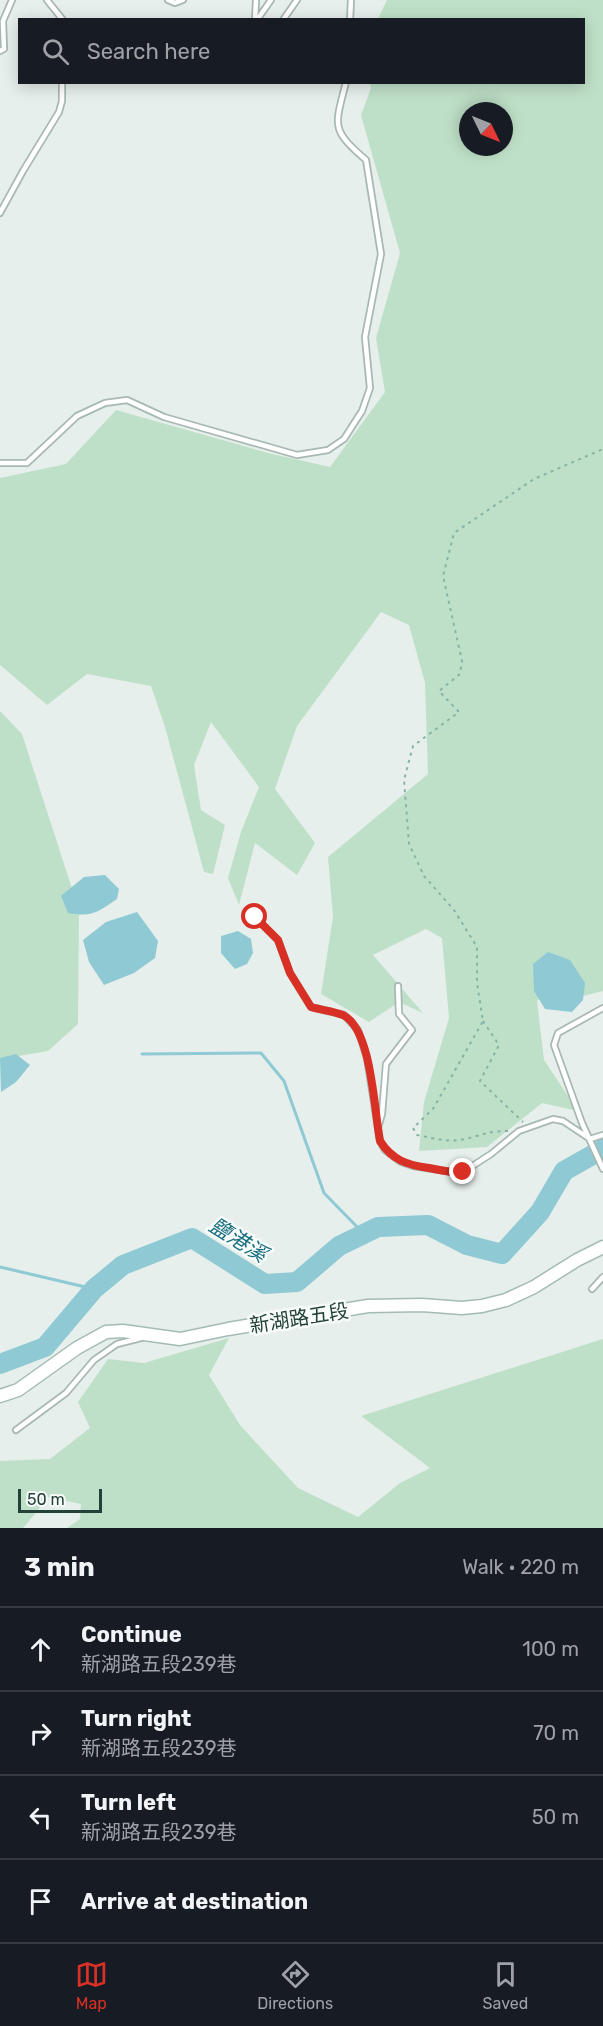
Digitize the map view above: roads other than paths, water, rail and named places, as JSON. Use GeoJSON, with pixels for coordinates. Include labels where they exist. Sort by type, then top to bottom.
{"type":"FeatureCollection","features":[{"type":"Feature","properties":{"kind":"street","name":"新湖路五段"},"geometry":{"type":"LineString","coordinates":[[0,1396],[18,1390],[77,1348],[106,1332],[123,1331],[180,1339],[368,1306],[422,1305],[462,1308],[482,1306],[506,1300],[534,1287],[603,1247]]}},
{"type":"Feature","properties":{"kind":"lane"},"geometry":{"type":"LineString","coordinates":[[0,51],[4,50],[3,21],[12,0]]}},
{"type":"Feature","properties":{"kind":"lane"},"geometry":{"type":"LineString","coordinates":[[47,0],[61,18]]}},
{"type":"Feature","properties":{"kind":"lane"},"geometry":{"type":"LineString","coordinates":[[168,0],[175,3],[183,0]]}},
{"type":"Feature","properties":{"kind":"lane"},"geometry":{"type":"LineString","coordinates":[[256,0],[256,18]]}},
{"type":"Feature","properties":{"kind":"lane"},"geometry":{"type":"LineString","coordinates":[[258,18],[272,0]]}},
{"type":"Feature","properties":{"kind":"lane"},"geometry":{"type":"LineString","coordinates":[[284,18],[297,0]]}},
{"type":"Feature","properties":{"kind":"lane"},"geometry":{"type":"LineString","coordinates":[[350,18],[351,0]]}},
{"type":"Feature","properties":{"kind":"lane"},"geometry":{"type":"LineString","coordinates":[[0,213],[59,112],[62,101],[62,84]]}},
{"type":"Feature","properties":{"kind":"lane"},"geometry":{"type":"LineString","coordinates":[[0,463],[27,463],[77,416],[105,403],[127,400],[164,417],[297,455],[328,450],[345,439],[362,411],[370,388],[365,337],[381,254],[366,160],[346,142],[338,130],[337,118],[346,84]]}},
{"type":"Feature","properties":{"kind":"lane"},"geometry":{"type":"LineString","coordinates":[[255,917],[278,940],[290,973],[311,1007],[344,1016],[358,1030],[367,1058],[380,1141],[385,1150],[401,1162],[452,1173],[463,1172],[491,1154],[519,1131],[553,1119],[563,1120],[590,1139]]}},
{"type":"Feature","properties":{"kind":"lane"},"geometry":{"type":"LineString","coordinates":[[377,1130],[382,1114],[386,1064],[412,1030],[399,1014],[398,986]]}},
{"type":"Feature","properties":{"kind":"lane"},"geometry":{"type":"LineString","coordinates":[[603,1008],[558,1033],[554,1045],[591,1146],[603,1169]]}},
{"type":"Feature","properties":{"kind":"lane"},"geometry":{"type":"LineString","coordinates":[[590,1139],[603,1135]]}},
{"type":"Feature","properties":{"kind":"lane"},"geometry":{"type":"LineString","coordinates":[[592,1289],[603,1277]]}},
{"type":"Feature","properties":{"kind":"lane"},"geometry":{"type":"LineString","coordinates":[[16,1430],[66,1393],[94,1360],[117,1344],[149,1336]]}},
{"type":"Feature","properties":{"kind":"water"},"geometry":{"type":"Polygon","coordinates":[[[105,875],[119,889],[117,899],[94,913],[68,913],[61,896],[84,877],[105,875]]]}},
{"type":"Feature","properties":{"kind":"water"},"geometry":{"type":"Polygon","coordinates":[[[137,912],[158,941],[155,958],[134,973],[104,985],[89,962],[83,940],[106,922],[137,912]]]}},
{"type":"Feature","properties":{"kind":"water"},"geometry":{"type":"Polygon","coordinates":[[[238,931],[251,939],[253,953],[247,964],[235,969],[221,953],[221,936],[238,931]]]}},
{"type":"Feature","properties":{"kind":"water"},"geometry":{"type":"Polygon","coordinates":[[[548,952],[570,960],[585,983],[583,1000],[572,1012],[545,1009],[534,991],[533,964],[548,952]]]}},
{"type":"Feature","properties":{"kind":"water"},"geometry":{"type":"Polygon","coordinates":[[[16,1054],[30,1065],[16,1082],[1,1092],[0,1058],[16,1054]]]}},
{"type":"Feature","properties":{"kind":"waterway"},"geometry":{"type":"LineString","coordinates":[[142,1054],[261,1053],[284,1081],[324,1193],[364,1234]]}},
{"type":"Feature","properties":{"kind":"waterway","name":"鹽港溪"},"geometry":{"type":"LineString","coordinates":[[0,1364],[45,1347],[94,1289],[123,1265],[192,1238],[265,1284],[297,1282],[339,1246],[378,1227],[428,1225],[467,1245],[502,1254],[540,1212],[564,1171],[603,1149]]}},
{"type":"Feature","properties":{"kind":"waterway"},"geometry":{"type":"LineString","coordinates":[[0,1267],[94,1289]]}}]}
